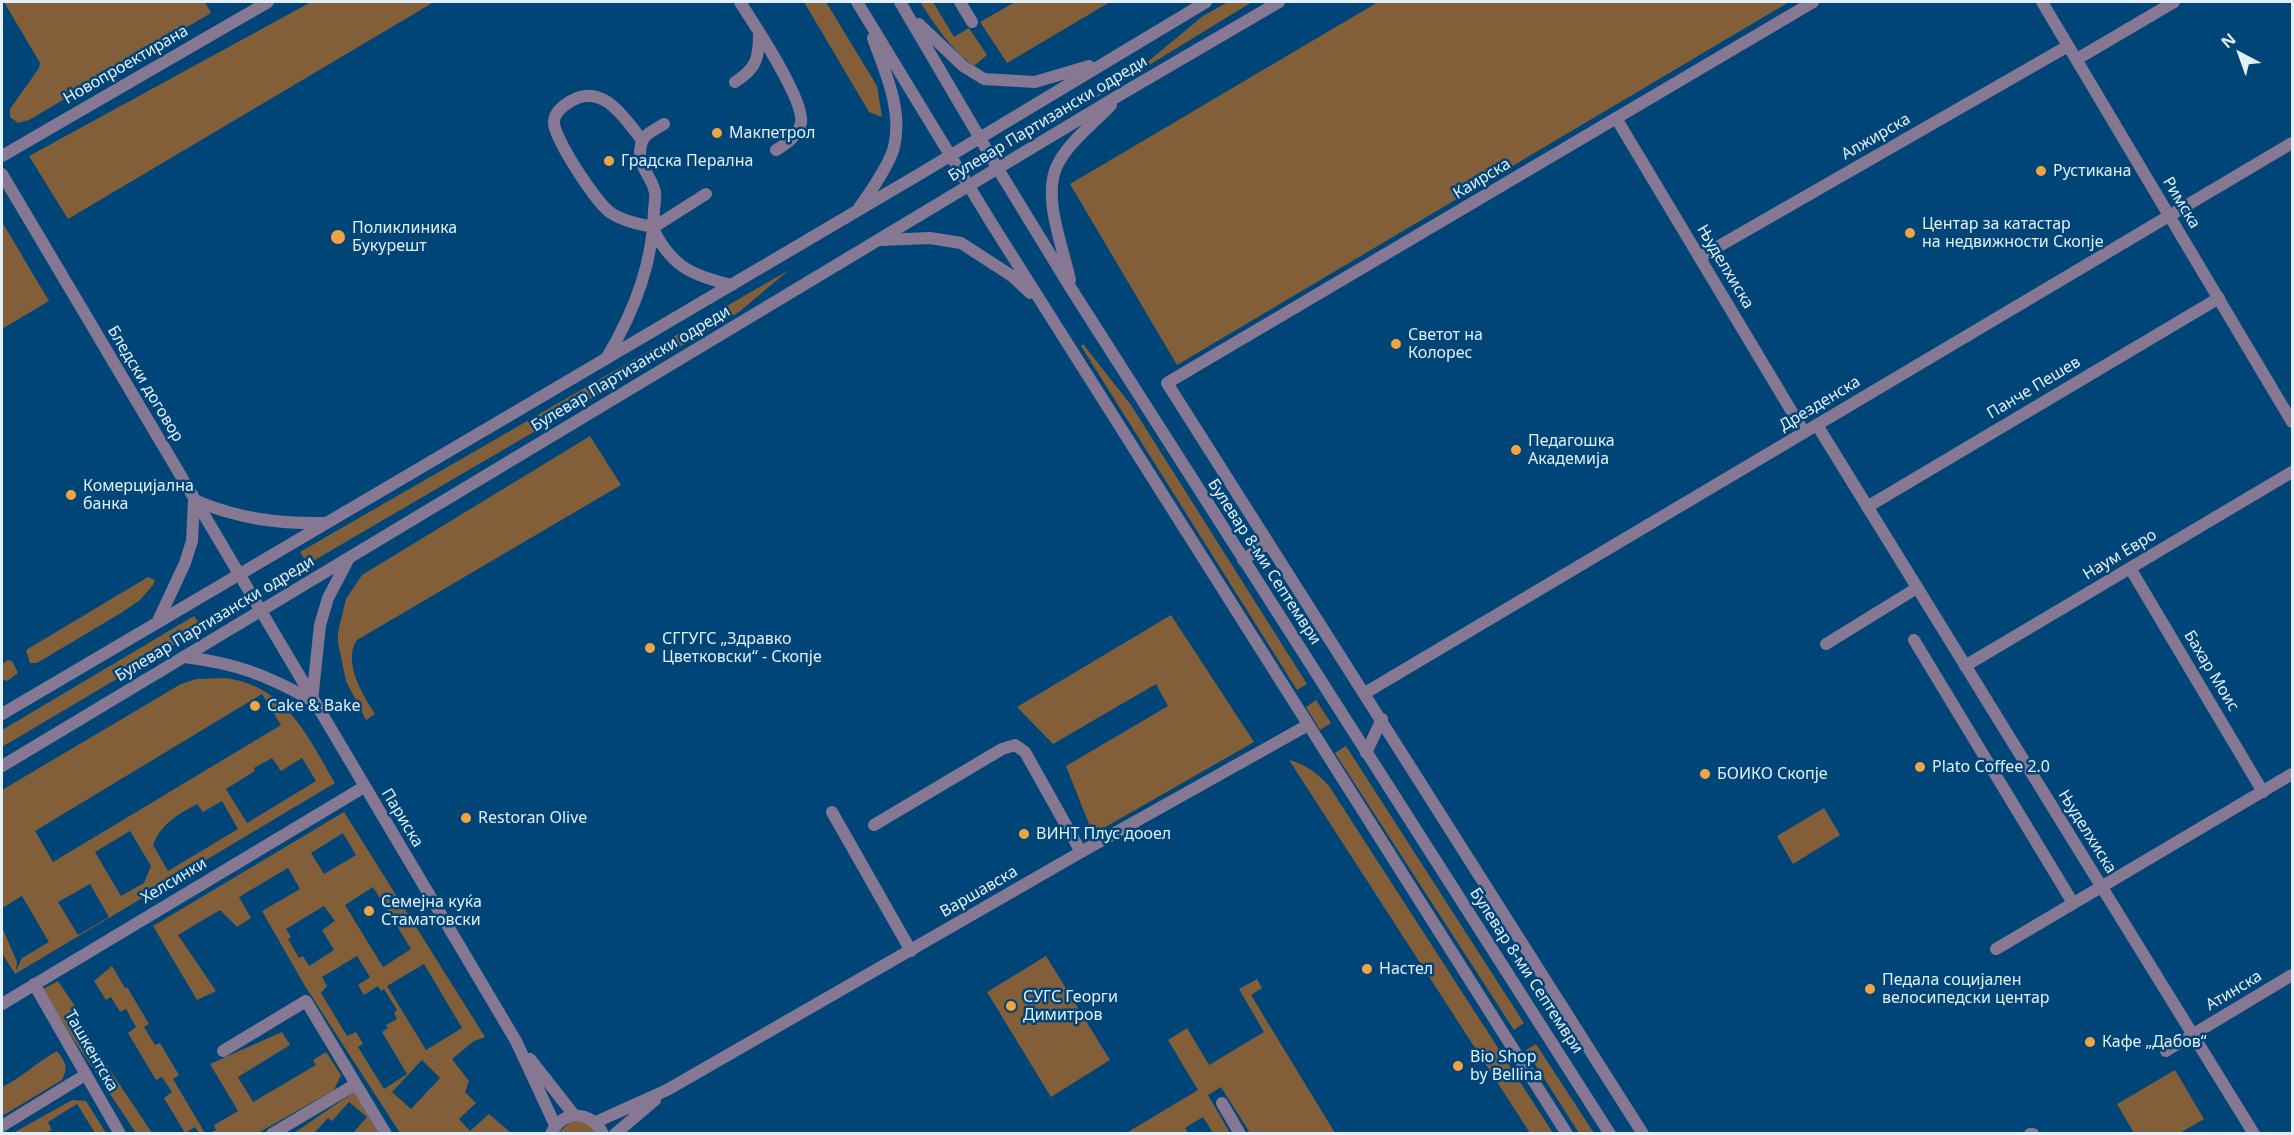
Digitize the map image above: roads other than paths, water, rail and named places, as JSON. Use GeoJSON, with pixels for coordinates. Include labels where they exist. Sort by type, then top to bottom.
{"type":"FeatureCollection","features":[{"type":"Feature","properties":{"kind":"street","name":"Новопроектирана"},"geometry":{"type":"LineString","coordinates":[[2,156],[268,2]]}},
{"type":"Feature","properties":{"kind":"street"},"geometry":{"type":"LineString","coordinates":[[740,2],[789,87],[801,114],[797,132],[776,150]]}},
{"type":"Feature","properties":{"kind":"street"},"geometry":{"type":"LineString","coordinates":[[857,2],[1043,305],[1566,1134]]}},
{"type":"Feature","properties":{"kind":"street","name":"Булевар 8-ми Септември"},"geometry":{"type":"LineString","coordinates":[[900,2],[1072,290],[1610,1134]]}},
{"type":"Feature","properties":{"kind":"street"},"geometry":{"type":"LineString","coordinates":[[960,2],[972,22]]}},
{"type":"Feature","properties":{"kind":"street","name":"Булевар Партизански одреди"},"geometry":{"type":"LineString","coordinates":[[2,714],[858,211],[1206,2]]}},
{"type":"Feature","properties":{"kind":"street","name":"Булевар Партизански одреди"},"geometry":{"type":"LineString","coordinates":[[2,766],[1123,93],[1279,2]]}},
{"type":"Feature","properties":{"kind":"street","name":"Каирска"},"geometry":{"type":"LineString","coordinates":[[1268,543],[1167,383],[1813,2]]}},
{"type":"Feature","properties":{"kind":"street","name":"Римска"},"geometry":{"type":"LineString","coordinates":[[2042,2],[2292,422]]}},
{"type":"Feature","properties":{"kind":"street"},"geometry":{"type":"LineString","coordinates":[[2077,59],[2174,2]]}},
{"type":"Feature","properties":{"kind":"street"},"geometry":{"type":"LineString","coordinates":[[858,211],[893,148],[896,124],[894,101],[864,14]]}},
{"type":"Feature","properties":{"kind":"street"},"geometry":{"type":"LineString","coordinates":[[908,14],[963,66],[984,79],[1035,82],[1104,62]]}},
{"type":"Feature","properties":{"kind":"street"},"geometry":{"type":"LineString","coordinates":[[735,82],[749,73],[755,64],[759,48],[759,32]]}},
{"type":"Feature","properties":{"kind":"street","name":"Алжирска"},"geometry":{"type":"LineString","coordinates":[[1700,257],[2068,46]]}},
{"type":"Feature","properties":{"kind":"street"},"geometry":{"type":"LineString","coordinates":[[1072,290],[1052,207],[1051,184],[1057,166],[1070,147],[1123,93]]}},
{"type":"Feature","properties":{"kind":"street"},"geometry":{"type":"LineString","coordinates":[[642,141],[606,99],[592,94],[577,98],[563,106],[556,113],[553,122],[556,134],[563,146],[603,206],[611,213],[654,229],[666,252],[685,269],[699,276],[732,285]]}},
{"type":"Feature","properties":{"kind":"street","name":"Њуделхиска"},"geometry":{"type":"LineString","coordinates":[[1616,118],[1804,432]]}},
{"type":"Feature","properties":{"kind":"street"},"geometry":{"type":"LineString","coordinates":[[606,359],[626,324],[639,292],[654,229],[655,191],[641,167],[642,141],[649,133],[664,124]]}},
{"type":"Feature","properties":{"kind":"street","name":"Дрезденска"},"geometry":{"type":"LineString","coordinates":[[1365,693],[2292,142]]}},
{"type":"Feature","properties":{"kind":"street","name":"Бледски договор"},"geometry":{"type":"LineString","coordinates":[[2,174],[260,612]]}},
{"type":"Feature","properties":{"kind":"street"},"geometry":{"type":"LineString","coordinates":[[654,229],[706,194]]}},
{"type":"Feature","properties":{"kind":"street"},"geometry":{"type":"LineString","coordinates":[[877,241],[930,238],[961,243],[1012,276],[1043,305]]}},
{"type":"Feature","properties":{"kind":"street","name":"Панче Пешев"},"geometry":{"type":"LineString","coordinates":[[1867,507],[2219,298]]}},
{"type":"Feature","properties":{"kind":"street","name":"Њуделхиска"},"geometry":{"type":"LineString","coordinates":[[1817,425],[2254,1134]]}},
{"type":"Feature","properties":{"kind":"street","name":"Наум Евро"},"geometry":{"type":"LineString","coordinates":[[1965,666],[2292,472]]}},
{"type":"Feature","properties":{"kind":"street"},"geometry":{"type":"LineString","coordinates":[[157,623],[192,541],[194,500],[223,512],[254,519],[299,524],[328,523]]}},
{"type":"Feature","properties":{"kind":"street"},"geometry":{"type":"LineString","coordinates":[[1243,560],[1268,543],[1382,719],[1642,1134]]}},
{"type":"Feature","properties":{"kind":"street"},"geometry":{"type":"LineString","coordinates":[[184,657],[219,661],[248,669],[312,700],[320,625],[328,598],[349,557]]}},
{"type":"Feature","properties":{"kind":"street","name":"Бахар Моис"},"geometry":{"type":"LineString","coordinates":[[2130,568],[2263,792]]}},
{"type":"Feature","properties":{"kind":"street"},"geometry":{"type":"LineString","coordinates":[[1826,645],[1917,588]]}},
{"type":"Feature","properties":{"kind":"street","name":"Париска"},"geometry":{"type":"LineString","coordinates":[[260,612],[516,1041],[574,1115]]}},
{"type":"Feature","properties":{"kind":"street"},"geometry":{"type":"LineString","coordinates":[[1914,640],[2073,903]]}},
{"type":"Feature","properties":{"kind":"street"},"geometry":{"type":"LineString","coordinates":[[1366,753],[1382,719]]}},
{"type":"Feature","properties":{"kind":"street","name":"Варшавска"},"geometry":{"type":"LineString","coordinates":[[596,1122],[667,1090],[1081,852],[1308,725]]}},
{"type":"Feature","properties":{"kind":"street"},"geometry":{"type":"LineString","coordinates":[[874,825],[1002,749],[1015,745],[1025,752],[1081,852]]}},
{"type":"Feature","properties":{"kind":"street"},"geometry":{"type":"LineString","coordinates":[[1996,949],[2292,774]]}},
{"type":"Feature","properties":{"kind":"street","name":"Хелсинки"},"geometry":{"type":"LineString","coordinates":[[2,1004],[364,787]]}},
{"type":"Feature","properties":{"kind":"street"},"geometry":{"type":"LineString","coordinates":[[832,812],[910,951]]}},
{"type":"Feature","properties":{"kind":"street","name":"Атинска"},"geometry":{"type":"LineString","coordinates":[[2166,1051],[2292,975]]}},
{"type":"Feature","properties":{"kind":"street","name":"Ташкентска"},"geometry":{"type":"LineString","coordinates":[[34,984],[120,1134]]}},
{"type":"Feature","properties":{"kind":"street"},"geometry":{"type":"LineString","coordinates":[[223,1051],[306,1001],[386,1134]]}},
{"type":"Feature","properties":{"kind":"street","name":"Париска"},"geometry":{"type":"LineString","coordinates":[[516,1041],[553,1129]]}},
{"type":"Feature","properties":{"kind":"street"},"geometry":{"type":"LineString","coordinates":[[2,1126],[85,1075]]}},
{"type":"Feature","properties":{"kind":"street"},"geometry":{"type":"LineString","coordinates":[[272,1134],[356,1084]]}},
{"type":"Feature","properties":{"kind":"street","name":"Варшавска"},"geometry":{"type":"LineString","coordinates":[[615,1134],[667,1090]]}},
{"type":"Feature","properties":{"kind":"street"},"geometry":{"type":"LineString","coordinates":[[1222,1103],[1240,1134]]}},
{"type":"Feature","properties":{"kind":"street"},"geometry":{"type":"LineString","coordinates":[[553,1129],[567,1117],[574,1115],[588,1117],[596,1122],[603,1134]]}},
{"type":"Feature","properties":{"kind":"place","name":"Макпетрол"},"geometry":{"type":"Point","coordinates":[717,133]}},
{"type":"Feature","properties":{"kind":"place","name":"Градска Перална"},"geometry":{"type":"Point","coordinates":[609,161]}},
{"type":"Feature","properties":{"kind":"place","name":"Рустикана"},"geometry":{"type":"Point","coordinates":[2041,171]}},
{"type":"Feature","properties":{"kind":"place","name":"Центар за катастар на недвижности Скопје"},"geometry":{"type":"Point","coordinates":[1910,233]}},
{"type":"Feature","properties":{"kind":"place","name":"Поликлиника Букурешт"},"geometry":{"type":"Point","coordinates":[338,237]}},
{"type":"Feature","properties":{"kind":"place","name":"Светот на Колорес"},"geometry":{"type":"Point","coordinates":[1396,344]}},
{"type":"Feature","properties":{"kind":"place","name":"Педагошка Академија"},"geometry":{"type":"Point","coordinates":[1516,450]}},
{"type":"Feature","properties":{"kind":"place","name":"Комерцијална банка"},"geometry":{"type":"Point","coordinates":[71,495]}},
{"type":"Feature","properties":{"kind":"place","name":"СГГУГС „Здравко Цветковски“ - Скопје"},"geometry":{"type":"Point","coordinates":[650,648]}},
{"type":"Feature","properties":{"kind":"place","name":"Cake & Bake"},"geometry":{"type":"Point","coordinates":[255,706]}},
{"type":"Feature","properties":{"kind":"place","name":"Plato Coffee 2.0"},"geometry":{"type":"Point","coordinates":[1920,767]}},
{"type":"Feature","properties":{"kind":"place","name":"БОИКО Скопје"},"geometry":{"type":"Point","coordinates":[1705,774]}},
{"type":"Feature","properties":{"kind":"place","name":"Restoran Olive"},"geometry":{"type":"Point","coordinates":[466,818]}},
{"type":"Feature","properties":{"kind":"place","name":"ВИНТ Плус дооел"},"geometry":{"type":"Point","coordinates":[1024,834]}},
{"type":"Feature","properties":{"kind":"place","name":"Семејна куќа Стаматовски"},"geometry":{"type":"Point","coordinates":[369,911]}},
{"type":"Feature","properties":{"kind":"place","name":"Настел"},"geometry":{"type":"Point","coordinates":[1367,969]}},
{"type":"Feature","properties":{"kind":"place","name":"Педала социјален велосипедски центар"},"geometry":{"type":"Point","coordinates":[1870,989]}},
{"type":"Feature","properties":{"kind":"place","name":"СУГС Георги Димитров"},"geometry":{"type":"Point","coordinates":[1011,1006]}},
{"type":"Feature","properties":{"kind":"place","name":"Кафе „Дабов“"},"geometry":{"type":"Point","coordinates":[2090,1042]}},
{"type":"Feature","properties":{"kind":"place","name":"Bio Shop by Bellina"},"geometry":{"type":"Point","coordinates":[1458,1066]}}]}
